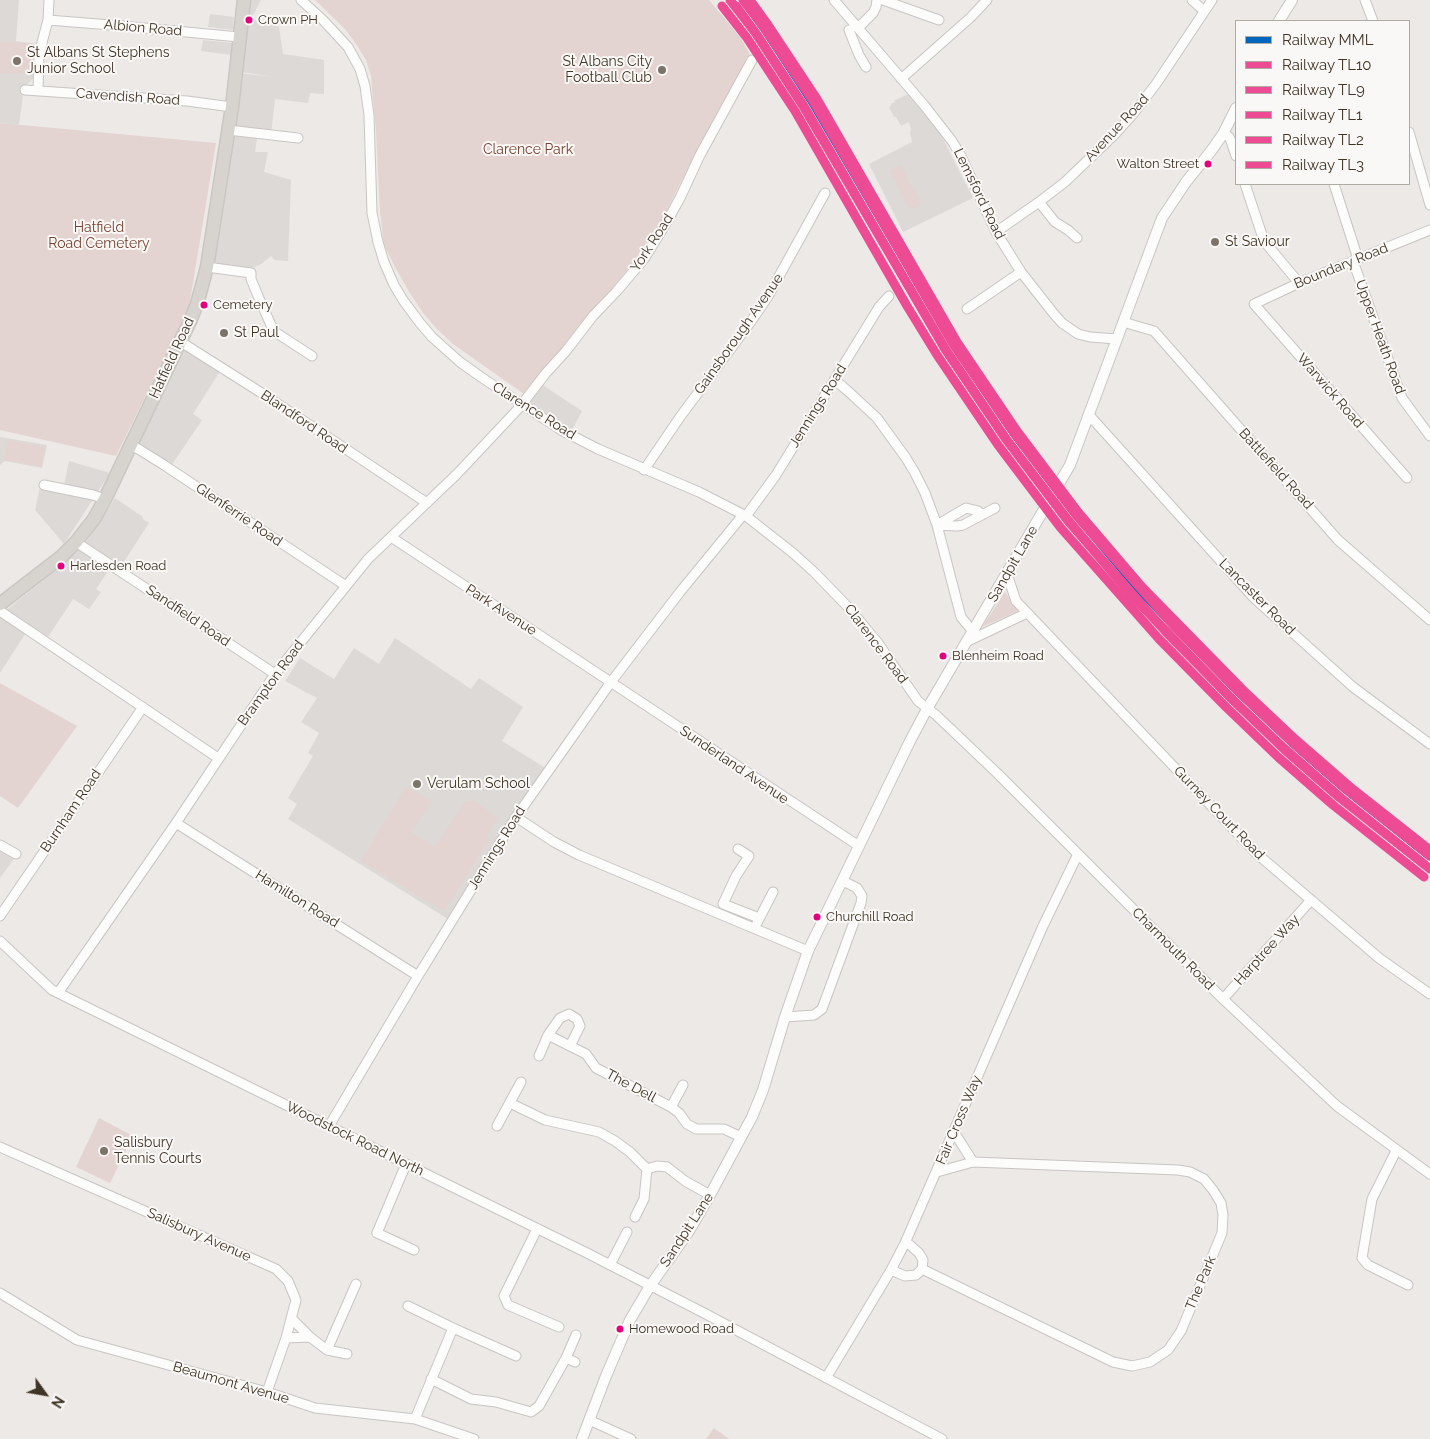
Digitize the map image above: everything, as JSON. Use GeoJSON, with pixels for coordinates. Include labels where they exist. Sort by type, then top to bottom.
{"type":"FeatureCollection","features":[{"type":"Feature","properties":{"kind":"main road","name":"Hatfield Road"},"geometry":{"type":"LineString","coordinates":[[0,604],[52,565],[76,542],[94,519],[181,342],[197,304],[207,267],[232,107],[244,0]]}},
{"type":"Feature","properties":{"kind":"street"},"geometry":{"type":"LineString","coordinates":[[38,90],[39,54],[48,20],[49,0]]}},
{"type":"Feature","properties":{"kind":"street","name":"Clarence Road"},"geometry":{"type":"LineString","coordinates":[[301,0],[348,47],[364,79],[369,115],[372,213],[384,262],[403,300],[432,337],[460,362],[521,404],[583,442],[644,470],[699,492],[744,515],[814,572],[848,607],[878,643],[918,701],[928,709]]}},
{"type":"Feature","properties":{"kind":"street","name":"Lemsford Road"},"geometry":{"type":"LineString","coordinates":[[834,0],[853,29],[872,45],[952,140],[962,156],[996,232],[1022,272],[1054,314],[1078,334],[1117,339]]}},
{"type":"Feature","properties":{"kind":"street"},"geometry":{"type":"LineString","coordinates":[[866,67],[859,55],[853,29],[873,13],[877,0]]}},
{"type":"Feature","properties":{"kind":"street"},"geometry":{"type":"LineString","coordinates":[[884,0],[939,20]]}},
{"type":"Feature","properties":{"kind":"street"},"geometry":{"type":"LineString","coordinates":[[901,79],[971,17],[987,0]]}},
{"type":"Feature","properties":{"kind":"street"},"geometry":{"type":"LineString","coordinates":[[1192,0],[1204,11]]}},
{"type":"Feature","properties":{"kind":"street","name":"Avenue Road"},"geometry":{"type":"LineString","coordinates":[[996,232],[1065,182],[1133,114],[1170,66],[1212,0]]}},
{"type":"Feature","properties":{"kind":"street"},"geometry":{"type":"LineString","coordinates":[[1280,20],[1292,0]]}},
{"type":"Feature","properties":{"kind":"street"},"geometry":{"type":"LineString","coordinates":[[1365,0],[1373,20]]}},
{"type":"Feature","properties":{"kind":"street","name":"Albion Road"},"geometry":{"type":"LineString","coordinates":[[48,20],[239,37]]}},
{"type":"Feature","properties":{"kind":"street"},"geometry":{"type":"LineString","coordinates":[[859,55],[872,45]]}},
{"type":"Feature","properties":{"kind":"street","name":"York Road"},"geometry":{"type":"LineString","coordinates":[[521,404],[593,316],[644,259],[680,198],[700,155],[752,60]]}},
{"type":"Feature","properties":{"kind":"street","name":"Cavendish Road"},"geometry":{"type":"LineString","coordinates":[[25,90],[187,101],[232,107]]}},
{"type":"Feature","properties":{"kind":"street","name":"Sandpit Lane"},"geometry":{"type":"LineString","coordinates":[[582,1439],[624,1334],[650,1286],[689,1230],[752,1117],[763,1090],[785,1017],[808,952],[859,846],[928,709],[1065,475],[1162,218],[1186,182],[1223,134],[1235,110]]}},
{"type":"Feature","properties":{"kind":"street"},"geometry":{"type":"LineString","coordinates":[[228,130],[298,138]]}},
{"type":"Feature","properties":{"kind":"street"},"geometry":{"type":"LineString","coordinates":[[1223,134],[1231,141],[1235,153]]}},
{"type":"Feature","properties":{"kind":"street"},"geometry":{"type":"LineString","coordinates":[[1410,136],[1430,206]]}},
{"type":"Feature","properties":{"kind":"street"},"geometry":{"type":"LineString","coordinates":[[1245,185],[1264,241],[1299,283]]}},
{"type":"Feature","properties":{"kind":"street","name":"Upper Heath Road"},"geometry":{"type":"LineString","coordinates":[[1334,185],[1355,260],[1402,398],[1430,436]]}},
{"type":"Feature","properties":{"kind":"street","name":"Gainsborough Avenue"},"geometry":{"type":"LineString","coordinates":[[644,470],[680,417],[767,298],[825,192]]}},
{"type":"Feature","properties":{"kind":"street"},"geometry":{"type":"LineString","coordinates":[[1039,202],[1055,222],[1077,238]]}},
{"type":"Feature","properties":{"kind":"street","name":"Boundary Road"},"geometry":{"type":"LineString","coordinates":[[1254,304],[1299,283],[1430,230]]}},
{"type":"Feature","properties":{"kind":"street"},"geometry":{"type":"LineString","coordinates":[[207,267],[251,273],[251,279],[270,325],[276,332],[312,356]]}},
{"type":"Feature","properties":{"kind":"street"},"geometry":{"type":"LineString","coordinates":[[968,309],[1022,272]]}},
{"type":"Feature","properties":{"kind":"street","name":"Jennings Road"},"geometry":{"type":"LineString","coordinates":[[330,1126],[418,976],[516,817],[610,682],[680,592],[776,475],[879,307],[889,296]]}},
{"type":"Feature","properties":{"kind":"street","name":"Warwick Road"},"geometry":{"type":"LineString","coordinates":[[1254,304],[1407,478]]}},
{"type":"Feature","properties":{"kind":"street","name":"Battlefield Road"},"geometry":{"type":"LineString","coordinates":[[1123,322],[1154,332],[1338,540],[1430,620]]}},
{"type":"Feature","properties":{"kind":"street","name":"Blandford Road"},"geometry":{"type":"LineString","coordinates":[[181,342],[427,503]]}},
{"type":"Feature","properties":{"kind":"street"},"geometry":{"type":"LineString","coordinates":[[834,380],[850,392],[877,418],[906,458],[925,493],[937,525],[961,617],[974,630]]}},
{"type":"Feature","properties":{"kind":"street","name":"Brampton Road"},"geometry":{"type":"LineString","coordinates":[[58,993],[176,823],[275,674],[368,559],[457,474],[521,404]]}},
{"type":"Feature","properties":{"kind":"street","name":"Lancaster Road"},"geometry":{"type":"LineString","coordinates":[[1089,415],[1254,598],[1353,687],[1430,744]]}},
{"type":"Feature","properties":{"kind":"street"},"geometry":{"type":"LineString","coordinates":[[1082,433],[1102,430]]}},
{"type":"Feature","properties":{"kind":"street","name":"Glenferrie Road"},"geometry":{"type":"LineString","coordinates":[[130,445],[156,460],[346,586]]}},
{"type":"Feature","properties":{"kind":"street"},"geometry":{"type":"LineString","coordinates":[[44,485],[105,499]]}},
{"type":"Feature","properties":{"kind":"street"},"geometry":{"type":"LineString","coordinates":[[937,525],[966,508],[978,511],[982,515]]}},
{"type":"Feature","properties":{"kind":"street"},"geometry":{"type":"LineString","coordinates":[[937,525],[963,525],[995,508]]}},
{"type":"Feature","properties":{"kind":"street","name":"Park Avenue"},"geometry":{"type":"LineString","coordinates":[[391,538],[610,682]]}},
{"type":"Feature","properties":{"kind":"street","name":"Sandfield Road"},"geometry":{"type":"LineString","coordinates":[[76,542],[275,674]]}},
{"type":"Feature","properties":{"kind":"street","name":"Gurney Court Road"},"geometry":{"type":"LineString","coordinates":[[1007,574],[1016,601],[1256,853],[1379,958],[1430,994]]}},
{"type":"Feature","properties":{"kind":"street"},"geometry":{"type":"LineString","coordinates":[[0,611],[218,758]]}},
{"type":"Feature","properties":{"kind":"street"},"geometry":{"type":"LineString","coordinates":[[968,641],[1027,613]]}},
{"type":"Feature","properties":{"kind":"street","name":"Sunderland Avenue"},"geometry":{"type":"LineString","coordinates":[[610,682],[748,775],[859,846]]}},
{"type":"Feature","properties":{"kind":"street","name":"Burnham Road"},"geometry":{"type":"LineString","coordinates":[[0,916],[143,707]]}},
{"type":"Feature","properties":{"kind":"street","name":"Charmouth Road"},"geometry":{"type":"LineString","coordinates":[[928,709],[998,774],[1224,999],[1337,1106],[1430,1174]]}},
{"type":"Feature","properties":{"kind":"street"},"geometry":{"type":"LineString","coordinates":[[516,817],[554,842],[579,855],[808,952]]}},
{"type":"Feature","properties":{"kind":"street","name":"Hamilton Road"},"geometry":{"type":"LineString","coordinates":[[176,823],[418,976]]}},
{"type":"Feature","properties":{"kind":"street"},"geometry":{"type":"LineString","coordinates":[[0,845],[16,854]]}},
{"type":"Feature","properties":{"kind":"street"},"geometry":{"type":"LineString","coordinates":[[719,913],[736,876],[749,856],[738,849]]}},
{"type":"Feature","properties":{"kind":"street","name":"Fair Cross Way"},"geometry":{"type":"LineString","coordinates":[[826,1378],[906,1243],[1043,926],[1078,854]]}},
{"type":"Feature","properties":{"kind":"street"},"geometry":{"type":"LineString","coordinates":[[785,1017],[814,1016],[822,1009],[861,903],[862,896],[857,888],[843,881]]}},
{"type":"Feature","properties":{"kind":"street"},"geometry":{"type":"LineString","coordinates":[[754,929],[773,892]]}},
{"type":"Feature","properties":{"kind":"street","name":"Harptree Way"},"geometry":{"type":"LineString","coordinates":[[1224,999],[1311,900]]}},
{"type":"Feature","properties":{"kind":"street"},"geometry":{"type":"LineString","coordinates":[[723,904],[759,918]]}},
{"type":"Feature","properties":{"kind":"street","name":"Woodstock Road North"},"geometry":{"type":"LineString","coordinates":[[0,941],[52,990],[650,1286]]}},
{"type":"Feature","properties":{"kind":"street"},"geometry":{"type":"LineString","coordinates":[[539,1056],[548,1035],[560,1018],[569,1014],[578,1019],[580,1026],[570,1046]]}},
{"type":"Feature","properties":{"kind":"street","name":"The Dell"},"geometry":{"type":"LineString","coordinates":[[548,1035],[586,1054],[596,1068],[670,1107],[679,1113],[687,1124],[696,1129],[724,1129],[741,1137]]}},
{"type":"Feature","properties":{"kind":"street"},"geometry":{"type":"LineString","coordinates":[[497,1126],[521,1082]]}},
{"type":"Feature","properties":{"kind":"street","name":"The Dell"},"geometry":{"type":"LineString","coordinates":[[670,1107],[683,1085]]}},
{"type":"Feature","properties":{"kind":"street"},"geometry":{"type":"LineString","coordinates":[[510,1103],[545,1120],[599,1132],[630,1152],[647,1170],[644,1199],[635,1217]]}},
{"type":"Feature","properties":{"kind":"street"},"geometry":{"type":"LineString","coordinates":[[954,1132],[973,1162]]}},
{"type":"Feature","properties":{"kind":"street","name":"Salisbury Avenue"},"geometry":{"type":"LineString","coordinates":[[0,1147],[276,1269],[288,1281],[296,1300],[292,1319],[268,1392]]}},
{"type":"Feature","properties":{"kind":"street"},"geometry":{"type":"LineString","coordinates":[[1396,1150],[1372,1199],[1362,1258],[1368,1266],[1408,1285]]}},
{"type":"Feature","properties":{"kind":"street","name":"The Park"},"geometry":{"type":"LineString","coordinates":[[922,1269],[1113,1362],[1132,1366],[1150,1362],[1168,1350],[1182,1331],[1222,1234],[1224,1214],[1221,1203],[1214,1190],[1204,1179],[1190,1172],[973,1162],[937,1172]]}},
{"type":"Feature","properties":{"kind":"street"},"geometry":{"type":"LineString","coordinates":[[406,1164],[373,1232],[414,1250]]}},
{"type":"Feature","properties":{"kind":"street"},"geometry":{"type":"LineString","coordinates":[[647,1170],[657,1166],[667,1168],[692,1185],[710,1194]]}},
{"type":"Feature","properties":{"kind":"street"},"geometry":{"type":"LineString","coordinates":[[537,1229],[504,1296],[508,1305],[559,1327]]}},
{"type":"Feature","properties":{"kind":"street"},"geometry":{"type":"LineString","coordinates":[[610,1265],[627,1232]]}},
{"type":"Feature","properties":{"kind":"street"},"geometry":{"type":"LineString","coordinates":[[891,1270],[905,1276],[916,1275],[922,1269],[923,1260],[919,1252],[906,1243]]}},
{"type":"Feature","properties":{"kind":"street"},"geometry":{"type":"LineString","coordinates":[[327,1350],[356,1284]]}},
{"type":"Feature","properties":{"kind":"street"},"geometry":{"type":"LineString","coordinates":[[650,1286],[942,1439]]}},
{"type":"Feature","properties":{"kind":"street","name":"Beaumont Avenue"},"geometry":{"type":"LineString","coordinates":[[0,1293],[78,1340],[268,1392],[315,1408],[415,1420],[474,1439]]}},
{"type":"Feature","properties":{"kind":"street"},"geometry":{"type":"LineString","coordinates":[[408,1306],[516,1356]]}},
{"type":"Feature","properties":{"kind":"street"},"geometry":{"type":"LineString","coordinates":[[292,1319],[310,1338],[327,1350],[347,1354]]}},
{"type":"Feature","properties":{"kind":"street"},"geometry":{"type":"LineString","coordinates":[[415,1420],[453,1328]]}},
{"type":"Feature","properties":{"kind":"street"},"geometry":{"type":"LineString","coordinates":[[431,1379],[471,1398],[496,1402],[531,1412],[539,1406],[566,1358],[576,1334]]}},
{"type":"Feature","properties":{"kind":"street"},"geometry":{"type":"LineString","coordinates":[[286,1338],[310,1338]]}},
{"type":"Feature","properties":{"kind":"street"},"geometry":{"type":"LineString","coordinates":[[566,1358],[575,1362]]}},
{"type":"Feature","properties":{"kind":"street"},"geometry":{"type":"LineString","coordinates":[[589,1420],[631,1439]]}},
{"type":"Feature","properties":{"kind":"shaded area","name":"St Albans St Stephens Junior School"},"geometry":{"type":"Polygon","coordinates":[[[0,0],[19,0],[16,41],[35,44],[34,78],[24,87],[19,125],[0,123],[0,0]]]}},
{"type":"Feature","properties":{"kind":"shaded area"},"geometry":{"type":"Polygon","coordinates":[[[251,0],[261,0],[251,19],[279,27],[283,54],[324,60],[324,94],[310,93],[308,103],[275,99],[271,134],[258,132],[255,152],[268,152],[264,172],[291,180],[288,261],[275,260],[271,256],[261,264],[250,269],[230,268],[215,262],[216,229],[238,73],[274,77],[242,72],[251,0]]]}},
{"type":"Feature","properties":{"kind":"shaded area"},"geometry":{"type":"Polygon","coordinates":[[[210,14],[234,17],[233,30],[208,27],[210,14]]]}},
{"type":"Feature","properties":{"kind":"shaded area"},"geometry":{"type":"Polygon","coordinates":[[[203,40],[233,43],[232,55],[201,51],[203,40]]]}},
{"type":"Feature","properties":{"kind":"shaded area"},"geometry":{"type":"Polygon","coordinates":[[[908,94],[941,135],[973,198],[903,232],[869,164],[912,142],[909,122],[901,126],[889,107],[894,101],[908,94]]]}},
{"type":"Feature","properties":{"kind":"shaded area"},"geometry":{"type":"Polygon","coordinates":[[[183,343],[222,368],[193,414],[202,420],[171,466],[134,443],[183,343]]]}},
{"type":"Feature","properties":{"kind":"shaded area"},"geometry":{"type":"Polygon","coordinates":[[[541,384],[582,411],[571,432],[524,403],[541,384]]]}},
{"type":"Feature","properties":{"kind":"shaded area"},"geometry":{"type":"Polygon","coordinates":[[[0,437],[47,445],[42,468],[5,461],[0,465],[0,437]]]}},
{"type":"Feature","properties":{"kind":"shaded area"},"geometry":{"type":"Polygon","coordinates":[[[69,461],[110,473],[64,544],[35,510],[40,487],[63,490],[69,461]]]}},
{"type":"Feature","properties":{"kind":"shaded area"},"geometry":{"type":"Polygon","coordinates":[[[115,498],[149,523],[120,568],[113,564],[96,589],[101,592],[89,609],[73,599],[46,640],[29,628],[0,673],[0,615],[40,583],[87,541],[115,498]]]}},
{"type":"Feature","properties":{"kind":"shaded area","name":"Verulam School"},"geometry":{"type":"Polygon","coordinates":[[[395,638],[471,689],[479,678],[523,707],[502,741],[547,769],[451,921],[288,819],[297,804],[288,798],[313,756],[308,753],[319,733],[301,722],[317,698],[285,681],[300,658],[334,679],[354,648],[379,664],[395,638]]]}},
{"type":"Feature","properties":{"kind":"shaded area"},"geometry":{"type":"Polygon","coordinates":[[[0,850],[14,859],[0,878],[0,850]]]}},
{"type":"Feature","properties":{"kind":"green space","name":"Clarence Park"},"geometry":{"type":"Polygon","coordinates":[[[315,0],[709,0],[740,37],[749,53],[750,56],[698,148],[660,224],[639,255],[612,289],[579,325],[524,394],[453,344],[437,329],[423,313],[394,265],[384,245],[371,76],[366,60],[345,29],[315,0]]]}},
{"type":"Feature","properties":{"kind":"green space"},"geometry":{"type":"Polygon","coordinates":[[[0,42],[34,43],[33,74],[0,73],[0,42]]]}},
{"type":"Feature","properties":{"kind":"green space","name":"Hatfield Road Cemetery"},"geometry":{"type":"Polygon","coordinates":[[[0,123],[216,143],[189,307],[116,456],[0,430],[0,123]]]}},
{"type":"Feature","properties":{"kind":"green space"},"geometry":{"type":"Polygon","coordinates":[[[902,164],[921,204],[916,208],[908,207],[890,170],[902,164]]]}},
{"type":"Feature","properties":{"kind":"green space"},"geometry":{"type":"Polygon","coordinates":[[[8,440],[45,447],[41,467],[3,460],[8,440]]]}},
{"type":"Feature","properties":{"kind":"green space"},"geometry":{"type":"Polygon","coordinates":[[[1005,592],[1018,611],[982,627],[1005,592]]]}},
{"type":"Feature","properties":{"kind":"green space"},"geometry":{"type":"Polygon","coordinates":[[[0,683],[77,726],[18,808],[0,796],[0,683]]]}},
{"type":"Feature","properties":{"kind":"green space"},"geometry":{"type":"Polygon","coordinates":[[[406,786],[432,802],[411,832],[435,847],[465,802],[474,801],[498,818],[486,837],[490,839],[444,911],[361,861],[406,786]]]}},
{"type":"Feature","properties":{"kind":"green space","name":"Salisbury Tennis Courts"},"geometry":{"type":"Polygon","coordinates":[[[99,1118],[133,1136],[110,1183],[76,1167],[99,1118]]]}},
{"type":"Feature","properties":{"kind":"green space"},"geometry":{"type":"Polygon","coordinates":[[[714,1428],[729,1439],[706,1439],[714,1428]]]}},
{"type":"Feature","properties":{"kind":"rail line","name":"TL10"},"geometry":{"type":"LineString","coordinates":[[730,0],[755,32],[804,106],[945,349],[1006,439],[1068,521],[1166,632],[1233,700],[1340,797],[1430,869]]}},
{"type":"Feature","properties":{"kind":"rail line","name":"TL1"},"geometry":{"type":"LineString","coordinates":[[743,0],[763,26],[813,101],[953,344],[1014,433],[1076,515],[1173,625],[1240,693],[1346,789],[1430,856]]}},
{"type":"Feature","properties":{"kind":"rail line","name":"MML"},"geometry":{"type":"LineString","coordinates":[[744,0],[812,101],[954,344],[1014,433],[1076,514],[1140,590],[1240,693],[1347,790],[1430,856]]}},
{"type":"Feature","properties":{"kind":"rail line","name":"TL2"},"geometry":{"type":"LineString","coordinates":[[750,0],[817,99],[957,342],[1017,431],[1078,512],[1142,587],[1243,690],[1349,786],[1430,850]]}},
{"type":"Feature","properties":{"kind":"rail line","name":"TL9"},"geometry":{"type":"LineString","coordinates":[[722,6],[747,38],[795,111],[937,355],[998,445],[1060,527],[1159,639],[1226,707],[1278,757],[1333,805],[1424,877]]}},
{"type":"Feature","properties":{"kind":"rail line","name":"TL3"},"geometry":{"type":"LineString","coordinates":[[736,6],[803,106],[946,350],[1006,439],[1068,520],[1133,597],[1233,700],[1285,750],[1340,798],[1424,864]]}},
{"type":"Feature","properties":{"kind":"place","name":"Crown PH"},"geometry":{"type":"Point","coordinates":[249,20]}},
{"type":"Feature","properties":{"kind":"place","name":"St Albans St Stephens Junior School"},"geometry":{"type":"Point","coordinates":[17,61]}},
{"type":"Feature","properties":{"kind":"place","name":"St Albans City Football Club"},"geometry":{"type":"Point","coordinates":[662,70]}},
{"type":"Feature","properties":{"kind":"place","name":"Walton Street"},"geometry":{"type":"Point","coordinates":[1208,164]}},
{"type":"Feature","properties":{"kind":"place","name":"St Saviour"},"geometry":{"type":"Point","coordinates":[1215,242]}},
{"type":"Feature","properties":{"kind":"place","name":"Cemetery"},"geometry":{"type":"Point","coordinates":[204,305]}},
{"type":"Feature","properties":{"kind":"place","name":"St Paul"},"geometry":{"type":"Point","coordinates":[224,333]}},
{"type":"Feature","properties":{"kind":"place","name":"Harlesden Road"},"geometry":{"type":"Point","coordinates":[61,566]}},
{"type":"Feature","properties":{"kind":"place","name":"Blenheim Road"},"geometry":{"type":"Point","coordinates":[943,656]}},
{"type":"Feature","properties":{"kind":"place","name":"Verulam School"},"geometry":{"type":"Point","coordinates":[417,784]}},
{"type":"Feature","properties":{"kind":"place","name":"Churchill Road"},"geometry":{"type":"Point","coordinates":[817,917]}},
{"type":"Feature","properties":{"kind":"place","name":"Salisbury Tennis Courts"},"geometry":{"type":"Point","coordinates":[104,1151]}},
{"type":"Feature","properties":{"kind":"place","name":"Homewood Road"},"geometry":{"type":"Point","coordinates":[620,1329]}}]}
